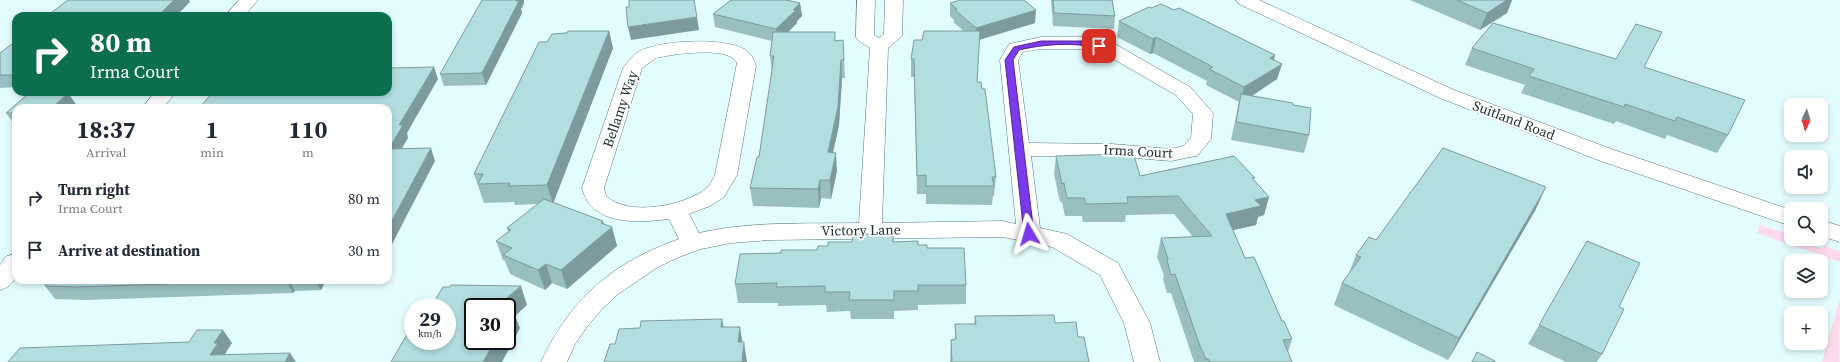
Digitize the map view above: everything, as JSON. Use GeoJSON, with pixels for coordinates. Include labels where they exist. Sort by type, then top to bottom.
{"type":"FeatureCollection","features":[{"type":"Feature","properties":{"kind":"street"},"geometry":{"type":"LineString","coordinates":[[238,12],[249,0]]}},
{"type":"Feature","properties":{"kind":"street"},"geometry":{"type":"LineString","coordinates":[[866,0],[865,37],[879,46]]}},
{"type":"Feature","properties":{"kind":"street"},"geometry":{"type":"LineString","coordinates":[[879,46],[893,36],[894,0]]}},
{"type":"Feature","properties":{"kind":"street","name":"Suitland Road"},"geometry":{"type":"LineString","coordinates":[[1246,0],[1447,94],[1606,155],[1784,216]]}},
{"type":"Feature","properties":{"kind":"street","name":"Irma Court"},"geometry":{"type":"LineString","coordinates":[[1019,149],[1112,150],[1171,156],[1190,151],[1201,139],[1203,113],[1183,91],[1108,48],[1090,44],[1041,43],[1016,48],[1009,60],[1019,149],[1029,234]]}},
{"type":"Feature","properties":{"kind":"street"},"geometry":{"type":"LineString","coordinates":[[870,230],[879,46]]}},
{"type":"Feature","properties":{"kind":"street","name":"Bellamy Way"},"geometry":{"type":"LineString","coordinates":[[694,48],[733,50],[744,57],[747,66],[726,175],[716,192],[702,201],[676,211],[648,215],[630,214],[607,209],[596,200],[593,188],[633,68],[638,60],[649,54],[662,50],[694,48]]}},
{"type":"Feature","properties":{"kind":"street"},"geometry":{"type":"LineString","coordinates":[[156,104],[162,96]]}},
{"type":"Feature","properties":{"kind":"street"},"geometry":{"type":"LineString","coordinates":[[676,211],[693,243]]}},
{"type":"Feature","properties":{"kind":"street","name":"Victory Lane"},"geometry":{"type":"LineString","coordinates":[[554,362],[559,350],[581,316],[603,293],[637,268],[665,254],[693,243],[733,235],[770,232],[1003,229],[1059,240],[1109,269],[1136,323],[1147,362]]}},
{"type":"Feature","properties":{"kind":"street"},"geometry":{"type":"LineString","coordinates":[[1828,230],[1840,234]]}},
{"type":"Feature","properties":{"kind":"street"},"geometry":{"type":"LineString","coordinates":[[0,280],[12,266]]}},
{"type":"Feature","properties":{"kind":"shaded area"},"geometry":{"type":"Polygon","coordinates":[[[1760,225],[1784,233],[1784,242],[1757,233],[1760,225]]]}},
{"type":"Feature","properties":{"kind":"shaded area"},"geometry":{"type":"Polygon","coordinates":[[[1794,246],[1814,246],[1824,249],[1824,246],[1840,251],[1840,262],[1828,258],[1828,254],[1817,254],[1794,246]]]}},
{"type":"Feature","properties":{"kind":"shaded area"},"geometry":{"type":"Polygon","coordinates":[[[1840,298],[1839,362],[1822,362],[1825,350],[1828,350],[1828,341],[1840,298]]]}},
{"type":"Feature","properties":{"kind":"building"},"geometry":{"type":"Polygon","coordinates":[[[68,0],[174,0],[162,12],[52,12],[68,0]]]}},
{"type":"Feature","properties":{"kind":"building"},"geometry":{"type":"Polygon","coordinates":[[[482,0],[519,1],[482,73],[440,74],[482,0]]]}},
{"type":"Feature","properties":{"kind":"building"},"geometry":{"type":"Polygon","coordinates":[[[629,0],[694,0],[697,17],[628,27],[626,7],[629,7],[629,0]]]}},
{"type":"Feature","properties":{"kind":"building"},"geometry":{"type":"Polygon","coordinates":[[[731,0],[786,0],[800,3],[793,10],[796,10],[776,29],[713,14],[731,0]]]}},
{"type":"Feature","properties":{"kind":"building"},"geometry":{"type":"Polygon","coordinates":[[[961,0],[1024,0],[1036,10],[976,28],[955,10],[957,9],[950,3],[961,0]]]}},
{"type":"Feature","properties":{"kind":"building"},"geometry":{"type":"Polygon","coordinates":[[[1053,0],[1112,0],[1115,16],[1054,13],[1053,0]]]}},
{"type":"Feature","properties":{"kind":"building"},"geometry":{"type":"Polygon","coordinates":[[[1457,0],[1507,0],[1487,13],[1457,0]]]}},
{"type":"Feature","properties":{"kind":"building"},"geometry":{"type":"Polygon","coordinates":[[[1161,4],[1174,10],[1179,8],[1275,55],[1270,58],[1282,64],[1244,87],[1209,69],[1213,67],[1156,37],[1153,39],[1119,21],[1149,7],[1151,8],[1161,4]]]}},
{"type":"Feature","properties":{"kind":"building"},"geometry":{"type":"Polygon","coordinates":[[[1493,23],[1616,59],[1636,24],[1662,32],[1644,67],[1745,100],[1728,135],[1677,117],[1675,121],[1625,104],[1624,107],[1529,76],[1534,69],[1472,48],[1493,23]]]}},
{"type":"Feature","properties":{"kind":"building"},"geometry":{"type":"Polygon","coordinates":[[[568,31],[609,31],[547,185],[509,186],[510,183],[478,184],[483,174],[474,174],[539,42],[547,42],[552,34],[567,33],[568,31]]]}},
{"type":"Feature","properties":{"kind":"building"},"geometry":{"type":"Polygon","coordinates":[[[924,31],[980,31],[977,82],[981,82],[982,89],[985,89],[996,177],[992,177],[994,186],[926,186],[926,175],[917,176],[914,59],[911,59],[914,40],[922,40],[924,31]]]}},
{"type":"Feature","properties":{"kind":"building"},"geometry":{"type":"Polygon","coordinates":[[[773,32],[835,32],[835,41],[843,40],[844,60],[841,60],[838,107],[828,152],[836,153],[830,180],[820,180],[818,189],[750,188],[757,157],[759,157],[774,56],[770,56],[773,32]]]}},
{"type":"Feature","properties":{"kind":"building"},"geometry":{"type":"Polygon","coordinates":[[[12,44],[12,75],[0,75],[0,53],[12,44]]]}},
{"type":"Feature","properties":{"kind":"building"},"geometry":{"type":"Polygon","coordinates":[[[434,67],[399,125],[403,125],[392,144],[392,104],[202,104],[210,96],[392,96],[392,68],[434,67]]]}},
{"type":"Feature","properties":{"kind":"building"},"geometry":{"type":"Polygon","coordinates":[[[1241,94],[1293,103],[1293,105],[1311,108],[1309,135],[1236,122],[1241,94]]]}},
{"type":"Feature","properties":{"kind":"building"},"geometry":{"type":"Polygon","coordinates":[[[26,96],[65,96],[56,104],[16,104],[26,96]]]}},
{"type":"Feature","properties":{"kind":"building"},"geometry":{"type":"Polygon","coordinates":[[[12,108],[12,113],[6,113],[12,108]]]}},
{"type":"Feature","properties":{"kind":"building"},"geometry":{"type":"Polygon","coordinates":[[[431,148],[392,221],[392,149],[431,148]]]}},
{"type":"Feature","properties":{"kind":"building"},"geometry":{"type":"Polygon","coordinates":[[[1443,148],[1546,187],[1459,338],[1342,283],[1361,257],[1356,255],[1369,237],[1376,240],[1443,148]]]}},
{"type":"Feature","properties":{"kind":"building"},"geometry":{"type":"Polygon","coordinates":[[[1119,154],[1120,156],[1134,155],[1140,176],[1234,156],[1255,178],[1252,178],[1269,197],[1255,200],[1261,206],[1226,214],[1245,258],[1254,257],[1282,321],[1284,321],[1292,339],[1283,340],[1292,362],[1210,362],[1206,359],[1175,274],[1171,275],[1168,259],[1161,238],[1212,236],[1178,196],[1127,197],[1128,203],[1086,204],[1084,198],[1067,198],[1064,183],[1062,184],[1056,156],[1119,154]]]}},
{"type":"Feature","properties":{"kind":"building"},"geometry":{"type":"Polygon","coordinates":[[[544,199],[603,221],[601,223],[612,227],[561,270],[546,264],[538,270],[503,255],[512,248],[496,241],[511,230],[507,228],[544,199]]]}},
{"type":"Feature","properties":{"kind":"building"},"geometry":{"type":"Polygon","coordinates":[[[853,234],[893,234],[893,242],[918,241],[918,245],[927,245],[927,248],[964,248],[966,285],[918,285],[918,291],[894,291],[894,300],[849,300],[850,292],[825,292],[825,286],[776,287],[777,283],[735,284],[740,254],[781,253],[781,250],[817,250],[818,246],[828,246],[828,242],[852,242],[853,234]]]}},
{"type":"Feature","properties":{"kind":"building"},"geometry":{"type":"Polygon","coordinates":[[[1587,241],[1640,263],[1619,307],[1624,309],[1602,354],[1539,325],[1587,241]]]}},
{"type":"Feature","properties":{"kind":"building"},"geometry":{"type":"Polygon","coordinates":[[[46,284],[166,284],[76,287],[45,286],[46,284]]]}},
{"type":"Feature","properties":{"kind":"building"},"geometry":{"type":"Polygon","coordinates":[[[451,285],[521,286],[507,298],[464,298],[464,350],[490,350],[483,362],[391,362],[404,340],[404,350],[456,350],[456,298],[436,298],[443,287],[450,287],[451,285]]]}},
{"type":"Feature","properties":{"kind":"building"},"geometry":{"type":"Polygon","coordinates":[[[1054,315],[1055,323],[1076,322],[1078,337],[1084,337],[1089,362],[952,362],[951,340],[956,339],[955,324],[976,324],[975,316],[1054,315]]]}},
{"type":"Feature","properties":{"kind":"building"},"geometry":{"type":"Polygon","coordinates":[[[722,319],[721,327],[740,327],[738,342],[744,342],[742,362],[604,362],[610,344],[615,344],[619,329],[640,328],[641,321],[722,319]]]}},
{"type":"Feature","properties":{"kind":"building"},"geometry":{"type":"Polygon","coordinates":[[[197,330],[223,330],[214,343],[218,343],[210,355],[290,353],[285,362],[8,362],[20,348],[189,342],[197,330]]]}},
{"type":"Feature","properties":{"kind":"building"},"geometry":{"type":"Polygon","coordinates":[[[1477,352],[1495,361],[1495,362],[1472,362],[1477,352]]]}},
{"type":"Feature","properties":{"kind":"route"},"geometry":{"type":"LineString","coordinates":[[1029,234],[1009,60],[1016,48],[1041,43],[1090,44],[1099,46]]}}]}
